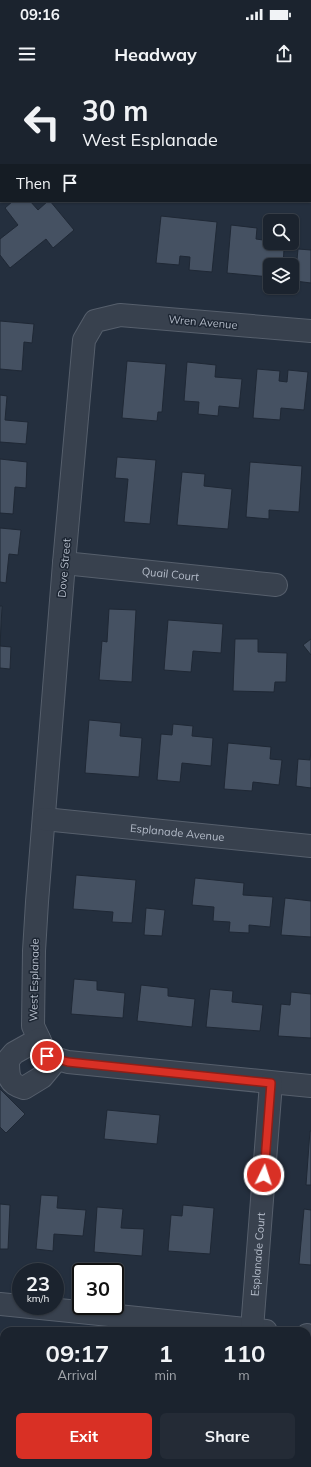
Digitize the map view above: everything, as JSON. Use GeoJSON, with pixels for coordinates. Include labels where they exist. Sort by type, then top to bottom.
{"type":"FeatureCollection","features":[{"type":"Feature","properties":{"kind":"street","name":"Wren Avenue"},"geometry":{"type":"LineString","coordinates":[[95,321],[120,316],[311,331]]}},
{"type":"Feature","properties":{"kind":"street","name":"Dove Street"},"geometry":{"type":"LineString","coordinates":[[44,819],[64,563],[84,340],[95,321]]}},
{"type":"Feature","properties":{"kind":"street","name":"Quail Court"},"geometry":{"type":"LineString","coordinates":[[64,563],[276,585]]}},
{"type":"Feature","properties":{"kind":"street","name":"Esplanade Avenue"},"geometry":{"type":"LineString","coordinates":[[44,819],[311,846]]}},
{"type":"Feature","properties":{"kind":"street","name":"West Esplanade"},"geometry":{"type":"LineString","coordinates":[[44,819],[34,950],[33,1026],[47,1056],[56,1059]]}},
{"type":"Feature","properties":{"kind":"street"},"geometry":{"type":"LineString","coordinates":[[39,1039],[14,1053],[8,1060],[8,1072],[11,1081],[16,1086],[24,1088],[42,1077],[56,1059],[68,1062],[311,1086]]}},
{"type":"Feature","properties":{"kind":"street","name":"Esplanade Court"},"geometry":{"type":"LineString","coordinates":[[259,1327],[271,1083]]}},
{"type":"Feature","properties":{"kind":"street"},"geometry":{"type":"LineString","coordinates":[[0,1304],[229,1327]]}},
{"type":"Feature","properties":{"kind":"building"},"geometry":{"type":"Polygon","coordinates":[[[12,202],[31,202],[38,210],[47,202],[51,202],[74,230],[53,248],[46,239],[10,268],[0,255],[0,239],[18,225],[5,208],[12,202]]]}},
{"type":"Feature","properties":{"kind":"building"},"geometry":{"type":"Polygon","coordinates":[[[161,216],[217,222],[212,272],[189,270],[190,257],[180,256],[179,265],[156,263],[161,216]]]}},
{"type":"Feature","properties":{"kind":"building"},"geometry":{"type":"Polygon","coordinates":[[[231,225],[257,228],[256,239],[263,240],[263,250],[284,250],[283,258],[263,258],[263,276],[227,273],[231,225]]]}},
{"type":"Feature","properties":{"kind":"building"},"geometry":{"type":"Polygon","coordinates":[[[299,249],[311,250],[311,283],[299,282],[299,258],[297,258],[299,249]]]}},
{"type":"Feature","properties":{"kind":"building"},"geometry":{"type":"Polygon","coordinates":[[[0,321],[34,324],[32,343],[24,342],[22,371],[0,369],[0,321]]]}},
{"type":"Feature","properties":{"kind":"building"},"geometry":{"type":"Polygon","coordinates":[[[127,361],[166,364],[162,412],[158,412],[157,421],[122,418],[127,361]]]}},
{"type":"Feature","properties":{"kind":"building"},"geometry":{"type":"Polygon","coordinates":[[[187,362],[216,365],[215,377],[242,379],[239,408],[219,406],[218,416],[198,414],[199,402],[184,401],[187,362]]]}},
{"type":"Feature","properties":{"kind":"building"},"geometry":{"type":"Polygon","coordinates":[[[257,369],[280,371],[279,381],[287,382],[288,370],[308,372],[304,410],[281,408],[280,420],[253,418],[257,369]]]}},
{"type":"Feature","properties":{"kind":"building"},"geometry":{"type":"Polygon","coordinates":[[[0,395],[7,396],[5,420],[28,422],[26,444],[0,442],[0,395]]]}},
{"type":"Feature","properties":{"kind":"building"},"geometry":{"type":"Polygon","coordinates":[[[117,457],[156,460],[150,524],[124,522],[128,479],[115,478],[117,457]]]}},
{"type":"Feature","properties":{"kind":"building"},"geometry":{"type":"Polygon","coordinates":[[[0,459],[27,462],[26,488],[15,487],[13,514],[0,513],[0,459]]]}},
{"type":"Feature","properties":{"kind":"building"},"geometry":{"type":"Polygon","coordinates":[[[250,462],[302,466],[299,512],[269,510],[269,519],[246,517],[250,462]]]}},
{"type":"Feature","properties":{"kind":"building"},"geometry":{"type":"Polygon","coordinates":[[[182,472],[205,474],[204,486],[232,489],[228,529],[177,525],[182,472]]]}},
{"type":"Feature","properties":{"kind":"building"},"geometry":{"type":"Polygon","coordinates":[[[0,528],[21,530],[18,555],[9,554],[6,583],[0,582],[0,528]]]}},
{"type":"Feature","properties":{"kind":"building"},"geometry":{"type":"Polygon","coordinates":[[[0,606],[2,606],[0,646],[0,606]]]}},
{"type":"Feature","properties":{"kind":"building"},"geometry":{"type":"Polygon","coordinates":[[[109,609],[136,610],[132,682],[99,680],[102,641],[107,642],[109,609]]]}},
{"type":"Feature","properties":{"kind":"building"},"geometry":{"type":"Polygon","coordinates":[[[168,620],[223,624],[221,653],[193,651],[191,672],[164,670],[168,620]]]}},
{"type":"Feature","properties":{"kind":"building"},"geometry":{"type":"Polygon","coordinates":[[[235,639],[258,639],[258,652],[287,653],[286,682],[275,682],[274,692],[233,691],[235,639]]]}},
{"type":"Feature","properties":{"kind":"building"},"geometry":{"type":"Polygon","coordinates":[[[311,639],[311,655],[303,645],[311,639]]]}},
{"type":"Feature","properties":{"kind":"building"},"geometry":{"type":"Polygon","coordinates":[[[0,646],[11,647],[10,669],[0,668],[0,646]]]}},
{"type":"Feature","properties":{"kind":"building"},"geometry":{"type":"Polygon","coordinates":[[[89,720],[121,723],[120,736],[142,738],[139,777],[85,773],[89,720]]]}},
{"type":"Feature","properties":{"kind":"building"},"geometry":{"type":"Polygon","coordinates":[[[173,724],[193,726],[192,736],[213,738],[211,766],[182,763],[180,782],[157,780],[161,734],[172,735],[173,724]]]}},
{"type":"Feature","properties":{"kind":"building"},"geometry":{"type":"Polygon","coordinates":[[[228,743],[271,747],[270,759],[282,760],[279,785],[253,782],[252,791],[224,789],[228,743]]]}},
{"type":"Feature","properties":{"kind":"building"},"geometry":{"type":"Polygon","coordinates":[[[311,750],[311,788],[296,786],[298,759],[310,760],[311,750]]]}},
{"type":"Feature","properties":{"kind":"building"},"geometry":{"type":"Polygon","coordinates":[[[76,875],[136,880],[132,923],[112,922],[113,912],[73,909],[76,875]]]}},
{"type":"Feature","properties":{"kind":"building"},"geometry":{"type":"Polygon","coordinates":[[[195,878],[244,883],[243,895],[273,897],[270,927],[249,925],[249,933],[229,932],[230,922],[213,921],[214,907],[192,905],[195,878]]]}},
{"type":"Feature","properties":{"kind":"building"},"geometry":{"type":"Polygon","coordinates":[[[285,898],[311,901],[311,937],[281,935],[285,898]]]}},
{"type":"Feature","properties":{"kind":"building"},"geometry":{"type":"Polygon","coordinates":[[[146,908],[165,910],[162,936],[144,935],[146,908]]]}},
{"type":"Feature","properties":{"kind":"building"},"geometry":{"type":"Polygon","coordinates":[[[74,979],[97,981],[97,990],[125,993],[123,1018],[71,1014],[74,979]]]}},
{"type":"Feature","properties":{"kind":"building"},"geometry":{"type":"Polygon","coordinates":[[[141,985],[168,988],[168,996],[195,999],[192,1027],[137,1021],[141,985]]]}},
{"type":"Feature","properties":{"kind":"building"},"geometry":{"type":"Polygon","coordinates":[[[210,989],[233,991],[232,1002],[263,1005],[260,1031],[206,1027],[210,989]]]}},
{"type":"Feature","properties":{"kind":"building"},"geometry":{"type":"Polygon","coordinates":[[[291,992],[311,994],[311,1038],[278,1036],[281,1004],[290,1005],[291,992]]]}},
{"type":"Feature","properties":{"kind":"building"},"geometry":{"type":"Polygon","coordinates":[[[0,1089],[25,1114],[6,1133],[0,1127],[0,1089]]]}},
{"type":"Feature","properties":{"kind":"building"},"geometry":{"type":"Polygon","coordinates":[[[107,1110],[160,1115],[157,1144],[104,1139],[107,1110]]]}},
{"type":"Feature","properties":{"kind":"building"},"geometry":{"type":"Polygon","coordinates":[[[310,1131],[311,1185],[306,1185],[310,1131]]]}},
{"type":"Feature","properties":{"kind":"building"},"geometry":{"type":"Polygon","coordinates":[[[41,1195],[58,1196],[57,1208],[86,1210],[83,1236],[54,1234],[53,1251],[36,1249],[41,1195]]]}},
{"type":"Feature","properties":{"kind":"building"},"geometry":{"type":"Polygon","coordinates":[[[0,1204],[10,1205],[8,1249],[0,1249],[0,1204]]]}},
{"type":"Feature","properties":{"kind":"building"},"geometry":{"type":"Polygon","coordinates":[[[183,1205],[214,1208],[210,1254],[168,1251],[171,1215],[182,1216],[183,1205]]]}},
{"type":"Feature","properties":{"kind":"building"},"geometry":{"type":"Polygon","coordinates":[[[97,1207],[123,1209],[121,1228],[144,1229],[142,1256],[94,1252],[97,1207]]]}},
{"type":"Feature","properties":{"kind":"building"},"geometry":{"type":"Polygon","coordinates":[[[304,1209],[311,1210],[311,1265],[299,1264],[304,1209]]]}},
{"type":"Feature","properties":{"kind":"route"},"geometry":{"type":"LineString","coordinates":[[47,1056],[68,1062],[271,1083],[264,1175]]}}]}
